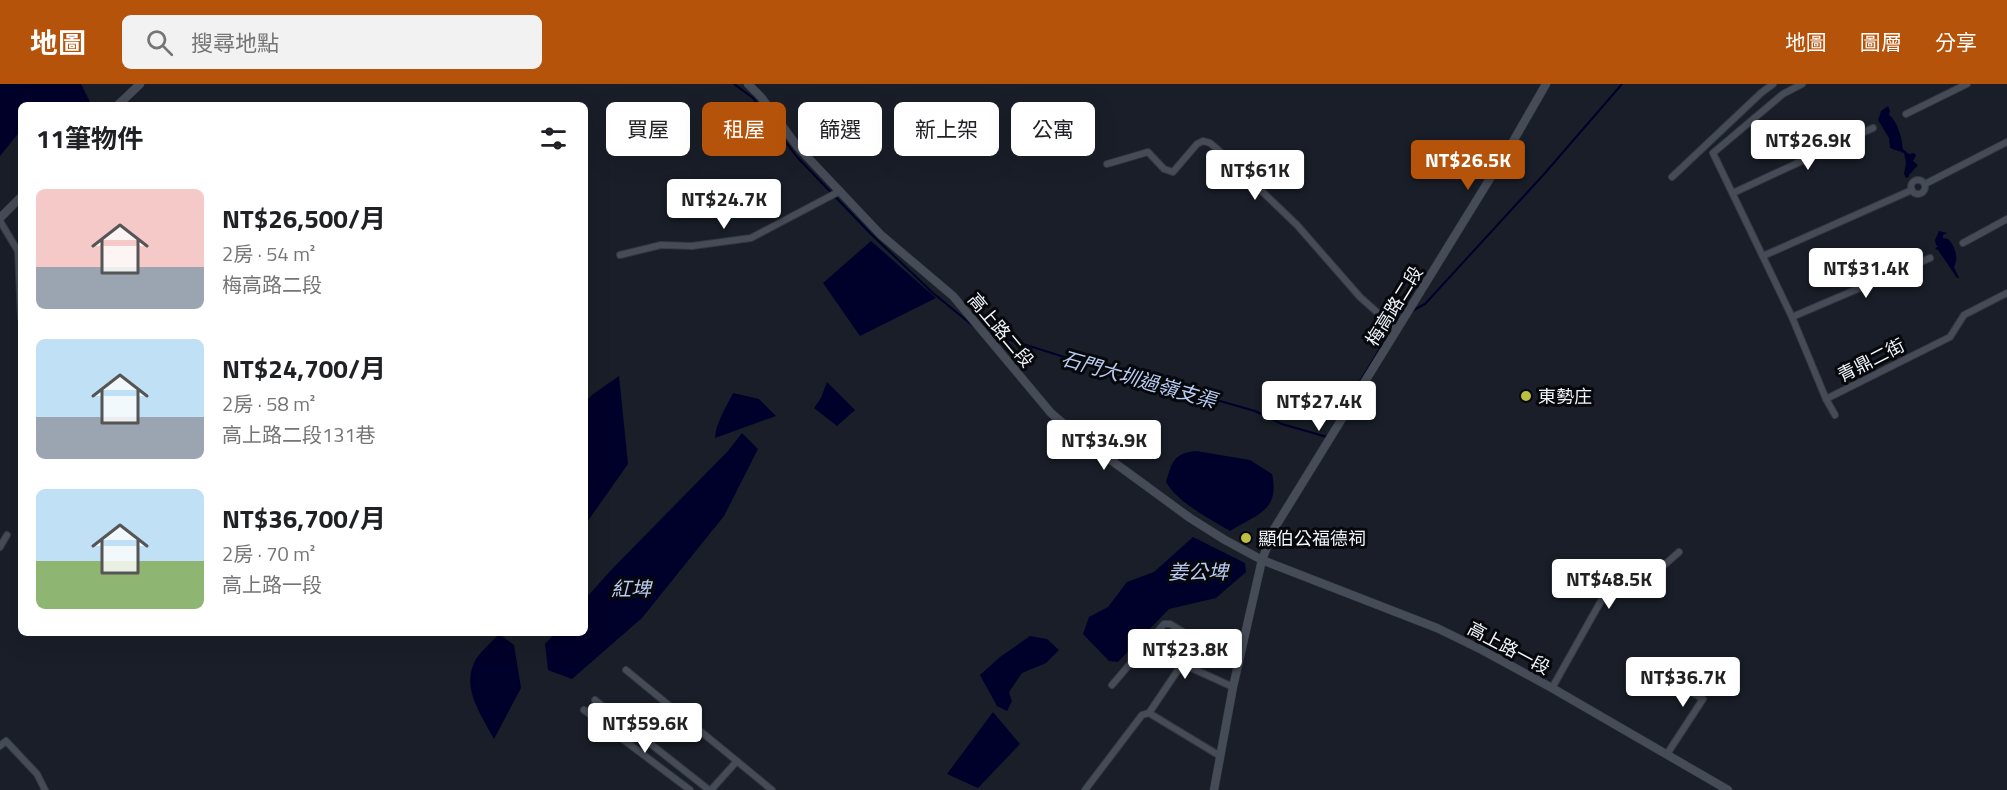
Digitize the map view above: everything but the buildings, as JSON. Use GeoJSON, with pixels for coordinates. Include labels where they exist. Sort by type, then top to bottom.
{"type":"FeatureCollection","features":[{"type":"Feature","properties":{"kind":"street"},"geometry":{"type":"LineString","coordinates":[[121,102],[140,84]]}},
{"type":"Feature","properties":{"kind":"street","name":"高上路二段"},"geometry":{"type":"LineString","coordinates":[[748,84],[797,146],[838,192],[881,235],[953,296],[1051,414],[1190,518],[1224,540],[1262,560]]}},
{"type":"Feature","properties":{"kind":"street","name":"梅高路二段"},"geometry":{"type":"LineString","coordinates":[[1214,790],[1233,687],[1262,560],[1274,529],[1546,84]]}},
{"type":"Feature","properties":{"kind":"street"},"geometry":{"type":"LineString","coordinates":[[1672,177],[1773,84]]}},
{"type":"Feature","properties":{"kind":"street","name":"青鼎二街"},"geometry":{"type":"LineString","coordinates":[[1802,84],[1782,94],[1713,153],[1792,318],[1826,399],[1950,337],[1964,315],[2007,293]]}},
{"type":"Feature","properties":{"kind":"street"},"geometry":{"type":"LineString","coordinates":[[1906,114],[1967,84]]}},
{"type":"Feature","properties":{"kind":"street"},"geometry":{"type":"LineString","coordinates":[[1732,193],[1873,128]]}},
{"type":"Feature","properties":{"kind":"street"},"geometry":{"type":"LineString","coordinates":[[1107,164],[1148,152],[1164,169],[1173,172],[1197,144],[1203,141],[1210,143],[1297,225],[1360,297],[1397,329]]}},
{"type":"Feature","properties":{"kind":"street"},"geometry":{"type":"LineString","coordinates":[[1925,184],[2007,142]]}},
{"type":"Feature","properties":{"kind":"street"},"geometry":{"type":"LineString","coordinates":[[1915,180],[1920,180],[1925,184],[1922,193],[1915,194],[1912,190],[1911,186],[1915,180]]}},
{"type":"Feature","properties":{"kind":"street"},"geometry":{"type":"LineString","coordinates":[[1763,256],[1912,190]]}},
{"type":"Feature","properties":{"kind":"street"},"geometry":{"type":"LineString","coordinates":[[620,255],[661,245],[692,246],[751,238],[838,192]]}},
{"type":"Feature","properties":{"kind":"street"},"geometry":{"type":"LineString","coordinates":[[18,200],[0,219],[18,248]]}},
{"type":"Feature","properties":{"kind":"street"},"geometry":{"type":"LineString","coordinates":[[1962,243],[2007,219]]}},
{"type":"Feature","properties":{"kind":"street"},"geometry":{"type":"LineString","coordinates":[[1792,318],[1930,258]]}},
{"type":"Feature","properties":{"kind":"street"},"geometry":{"type":"LineString","coordinates":[[1826,399],[1835,415]]}},
{"type":"Feature","properties":{"kind":"street"},"geometry":{"type":"LineString","coordinates":[[0,548],[8,535]]}},
{"type":"Feature","properties":{"kind":"street"},"geometry":{"type":"LineString","coordinates":[[1552,688],[1610,585],[1661,568],[1679,552]]}},
{"type":"Feature","properties":{"kind":"street","name":"高上路一段"},"geometry":{"type":"LineString","coordinates":[[1262,560],[1437,628],[1552,688],[1728,790]]}},
{"type":"Feature","properties":{"kind":"street"},"geometry":{"type":"LineString","coordinates":[[1112,685],[1164,624],[1170,624],[1188,635]]}},
{"type":"Feature","properties":{"kind":"street"},"geometry":{"type":"LineString","coordinates":[[1085,790],[1142,715],[1149,713],[1182,667],[1187,666],[1233,687]]}},
{"type":"Feature","properties":{"kind":"street"},"geometry":{"type":"LineString","coordinates":[[626,670],[772,790]]}},
{"type":"Feature","properties":{"kind":"street"},"geometry":{"type":"LineString","coordinates":[[1657,670],[1703,699],[1666,754]]}},
{"type":"Feature","properties":{"kind":"street"},"geometry":{"type":"LineString","coordinates":[[595,700],[710,790],[737,761]]}},
{"type":"Feature","properties":{"kind":"street"},"geometry":{"type":"LineString","coordinates":[[584,710],[690,790]]}},
{"type":"Feature","properties":{"kind":"street"},"geometry":{"type":"LineString","coordinates":[[1149,713],[1220,756]]}},
{"type":"Feature","properties":{"kind":"street"},"geometry":{"type":"LineString","coordinates":[[0,746],[6,741],[37,774],[45,790]]}},
{"type":"Feature","properties":{"kind":"water"},"geometry":{"type":"Polygon","coordinates":[[[0,84],[81,84],[90,102],[18,102],[18,134],[0,156],[0,84]]]}},
{"type":"Feature","properties":{"kind":"water"},"geometry":{"type":"Polygon","coordinates":[[[1888,106],[1889,115],[1899,130],[1903,149],[1909,154],[1916,155],[1913,161],[1918,165],[1906,178],[1904,153],[1890,148],[1889,138],[1878,120],[1881,111],[1888,106]]]}},
{"type":"Feature","properties":{"kind":"water"},"geometry":{"type":"Polygon","coordinates":[[[1939,231],[1947,233],[1943,235],[1943,238],[1948,239],[1953,245],[1956,256],[1954,267],[1959,278],[1935,249],[1938,246],[1935,240],[1939,231]]]}},
{"type":"Feature","properties":{"kind":"water"},"geometry":{"type":"Polygon","coordinates":[[[871,241],[936,298],[860,336],[823,283],[871,241]]]}},
{"type":"Feature","properties":{"kind":"water"},"geometry":{"type":"Polygon","coordinates":[[[619,376],[628,464],[588,521],[588,399],[619,376]]]}},
{"type":"Feature","properties":{"kind":"water"},"geometry":{"type":"Polygon","coordinates":[[[827,382],[855,410],[837,426],[814,408],[827,382]]]}},
{"type":"Feature","properties":{"kind":"water"},"geometry":{"type":"Polygon","coordinates":[[[733,393],[759,399],[776,416],[715,438],[719,421],[733,393]]]}},
{"type":"Feature","properties":{"kind":"water","name":"紅埤"},"geometry":{"type":"Polygon","coordinates":[[[742,433],[758,449],[724,516],[642,618],[572,679],[548,670],[545,644],[552,636],[588,636],[588,596],[728,451],[742,433]]]}},
{"type":"Feature","properties":{"kind":"water","name":"姜公埤"},"geometry":{"type":"Polygon","coordinates":[[[1196,451],[1250,460],[1272,474],[1273,496],[1269,504],[1257,515],[1230,531],[1195,510],[1166,482],[1175,460],[1182,454],[1196,451]]]}},
{"type":"Feature","properties":{"kind":"water","name":"姜公埤"},"geometry":{"type":"Polygon","coordinates":[[[1193,537],[1245,563],[1246,572],[1216,598],[1169,609],[1118,662],[1109,661],[1083,634],[1089,617],[1108,607],[1127,582],[1154,572],[1193,537]]]}},
{"type":"Feature","properties":{"kind":"water"},"geometry":{"type":"Polygon","coordinates":[[[497,636],[502,636],[514,645],[521,688],[494,739],[478,710],[471,690],[472,669],[481,652],[497,636]]]}},
{"type":"Feature","properties":{"kind":"water"},"geometry":{"type":"Polygon","coordinates":[[[1030,636],[1047,639],[1059,650],[1046,663],[1022,673],[1009,692],[1012,701],[1007,711],[997,706],[980,675],[1000,657],[1030,636]]]}},
{"type":"Feature","properties":{"kind":"water"},"geometry":{"type":"Polygon","coordinates":[[[993,712],[1020,744],[978,788],[947,774],[993,712]]]}},
{"type":"Feature","properties":{"kind":"waterway","name":"石門大圳過嶺支渠"},"geometry":{"type":"LineString","coordinates":[[734,84],[753,98],[797,157],[871,234],[933,293],[977,329]]}},
{"type":"Feature","properties":{"kind":"waterway","name":"石門大圳過嶺支渠"},"geometry":{"type":"LineString","coordinates":[[1410,312],[1425,304],[1545,173],[1622,84]]}},
{"type":"Feature","properties":{"kind":"waterway","name":"石門大圳過嶺支渠"},"geometry":{"type":"LineString","coordinates":[[1343,410],[1400,318]]}},
{"type":"Feature","properties":{"kind":"waterway","name":"石門大圳過嶺支渠"},"geometry":{"type":"LineString","coordinates":[[988,333],[1080,362],[1127,371],[1255,411],[1282,424],[1327,437],[1328,435]]}},
{"type":"Feature","properties":{"kind":"place","name":"東勢庄"},"geometry":{"type":"Point","coordinates":[1526,396]}},
{"type":"Feature","properties":{"kind":"place","name":"顯伯公福德祠"},"geometry":{"type":"Point","coordinates":[1246,538]}}]}
